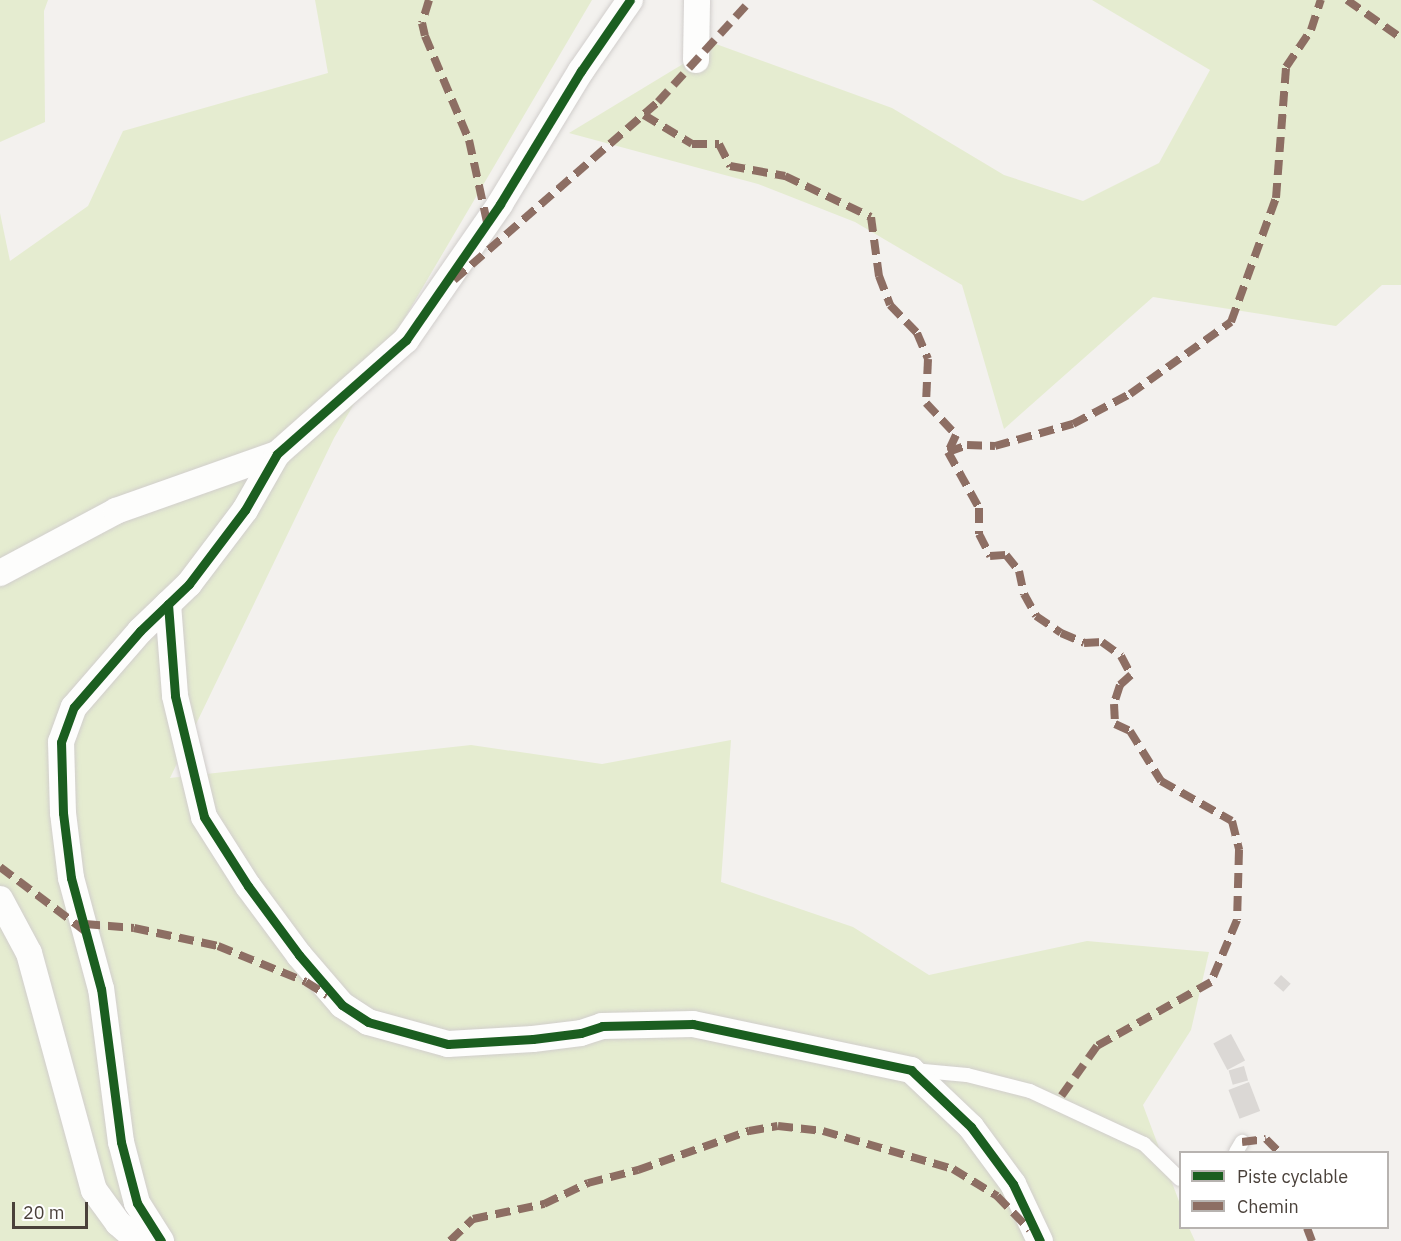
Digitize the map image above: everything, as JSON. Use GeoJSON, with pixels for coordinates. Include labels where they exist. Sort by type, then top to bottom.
{"type":"FeatureCollection","features":[{"type":"Feature","properties":{"kind":"street"},"geometry":{"type":"LineString","coordinates":[[160,1241],[137,1203],[122,1142],[101,989],[71,878],[63,813],[61,742],[75,707],[98,677],[189,584],[245,510],[277,454],[406,340],[500,204],[581,70],[630,0]]}},
{"type":"Feature","properties":{"kind":"street"},"geometry":{"type":"LineString","coordinates":[[696,60],[697,0]]}},
{"type":"Feature","properties":{"kind":"street"},"geometry":{"type":"LineString","coordinates":[[0,573],[116,511],[277,454]]}},
{"type":"Feature","properties":{"kind":"street"},"geometry":{"type":"LineString","coordinates":[[168,604],[175,696],[204,817],[215,839],[299,955],[342,1005],[368,1022],[448,1044],[533,1039],[581,1033],[602,1026],[693,1024],[911,1070],[971,1127],[1013,1184],[1040,1241]]}},
{"type":"Feature","properties":{"kind":"street"},"geometry":{"type":"LineString","coordinates":[[0,899],[29,952],[94,1190],[118,1224],[140,1240]]}},
{"type":"Feature","properties":{"kind":"lane"},"geometry":{"type":"LineString","coordinates":[[911,1070],[967,1075],[1030,1091],[1144,1144],[1179,1178]]}},
{"type":"Feature","properties":{"kind":"green space"},"geometry":{"type":"Polygon","coordinates":[[[0,0],[48,0],[44,11],[45,122],[0,142],[0,0]]]}},
{"type":"Feature","properties":{"kind":"green space"},"geometry":{"type":"Polygon","coordinates":[[[315,0],[592,0],[334,438],[170,778],[471,745],[602,764],[731,740],[721,882],[853,927],[929,975],[1087,941],[1209,952],[1191,1030],[1143,1105],[1179,1201],[1179,1229],[1189,1229],[1195,1241],[0,1241],[0,213],[10,261],[88,206],[123,131],[328,73],[315,0]]]}},
{"type":"Feature","properties":{"kind":"green space"},"geometry":{"type":"Polygon","coordinates":[[[1092,0],[1401,0],[1401,285],[1382,285],[1336,326],[1153,297],[1004,429],[962,285],[855,222],[758,184],[569,133],[716,44],[892,108],[1004,175],[1083,201],[1159,163],[1210,70],[1092,0]]]}},
{"type":"Feature","properties":{"kind":"building"},"geometry":{"type":"Polygon","coordinates":[[[1281,975],[1291,984],[1283,992],[1274,983],[1281,975]]]}},
{"type":"Feature","properties":{"kind":"building"},"geometry":{"type":"Polygon","coordinates":[[[1231,1034],[1245,1060],[1227,1070],[1213,1043],[1231,1034]]]}},
{"type":"Feature","properties":{"kind":"building"},"geometry":{"type":"Polygon","coordinates":[[[1244,1066],[1248,1080],[1233,1085],[1229,1070],[1244,1066]]]}},
{"type":"Feature","properties":{"kind":"building"},"geometry":{"type":"Polygon","coordinates":[[[1249,1082],[1260,1111],[1240,1119],[1228,1090],[1249,1082]]]}},
{"type":"Feature","properties":{"kind":"marked path"},"geometry":{"type":"LineString","coordinates":[[429,0],[422,23],[425,36],[469,140],[487,222]]}},
{"type":"Feature","properties":{"kind":"marked path"},"geometry":{"type":"LineString","coordinates":[[454,280],[658,102],[751,0]]}},
{"type":"Feature","properties":{"kind":"marked path"},"geometry":{"type":"LineString","coordinates":[[948,452],[967,445],[995,446],[1073,424],[1130,394],[1231,322],[1276,198],[1286,67],[1311,30],[1321,0]]}},
{"type":"Feature","properties":{"kind":"marked path"},"geometry":{"type":"LineString","coordinates":[[1347,0],[1401,38]]}},
{"type":"Feature","properties":{"kind":"marked path"},"geometry":{"type":"LineString","coordinates":[[644,115],[692,144],[719,144],[730,166],[785,176],[871,217],[879,276],[890,305],[917,333],[928,359],[926,403],[956,435],[948,452],[979,508],[979,534],[990,556],[1006,555],[1019,571],[1024,594],[1036,616],[1061,633],[1084,643],[1102,642],[1121,656],[1131,675],[1120,685],[1114,704],[1115,724],[1130,731],[1161,781],[1232,821],[1239,850],[1237,920],[1211,982],[1097,1046],[1057,1102]]}},
{"type":"Feature","properties":{"kind":"marked path"},"geometry":{"type":"LineString","coordinates":[[0,867],[85,931]]}},
{"type":"Feature","properties":{"kind":"marked path"},"geometry":{"type":"LineString","coordinates":[[85,924],[134,928],[218,946],[306,982],[327,995]]}},
{"type":"Feature","properties":{"kind":"marked path"},"geometry":{"type":"LineString","coordinates":[[450,1241],[473,1219],[544,1204],[588,1183],[638,1170],[749,1131],[778,1126],[823,1131],[953,1169],[997,1196],[1030,1230]]}},
{"type":"Feature","properties":{"kind":"marked path"},"geometry":{"type":"LineString","coordinates":[[1242,1142],[1266,1139],[1278,1151]]}},
{"type":"Feature","properties":{"kind":"marked path"},"geometry":{"type":"LineString","coordinates":[[1307,1229],[1312,1241]]}},
{"type":"Feature","properties":{"kind":"cycle path"},"geometry":{"type":"LineString","coordinates":[[161,1241],[137,1203],[121,1142],[101,989],[71,878],[63,813],[61,742],[74,707],[140,631],[189,584],[245,510],[277,454],[406,340],[500,204],[581,71],[630,0]]}},
{"type":"Feature","properties":{"kind":"cycle path"},"geometry":{"type":"LineString","coordinates":[[168,604],[175,696],[204,817],[248,886],[299,955],[342,1005],[368,1022],[448,1044],[533,1039],[581,1033],[602,1026],[693,1024],[911,1070],[971,1127],[1013,1184],[1040,1241]]}}]}
